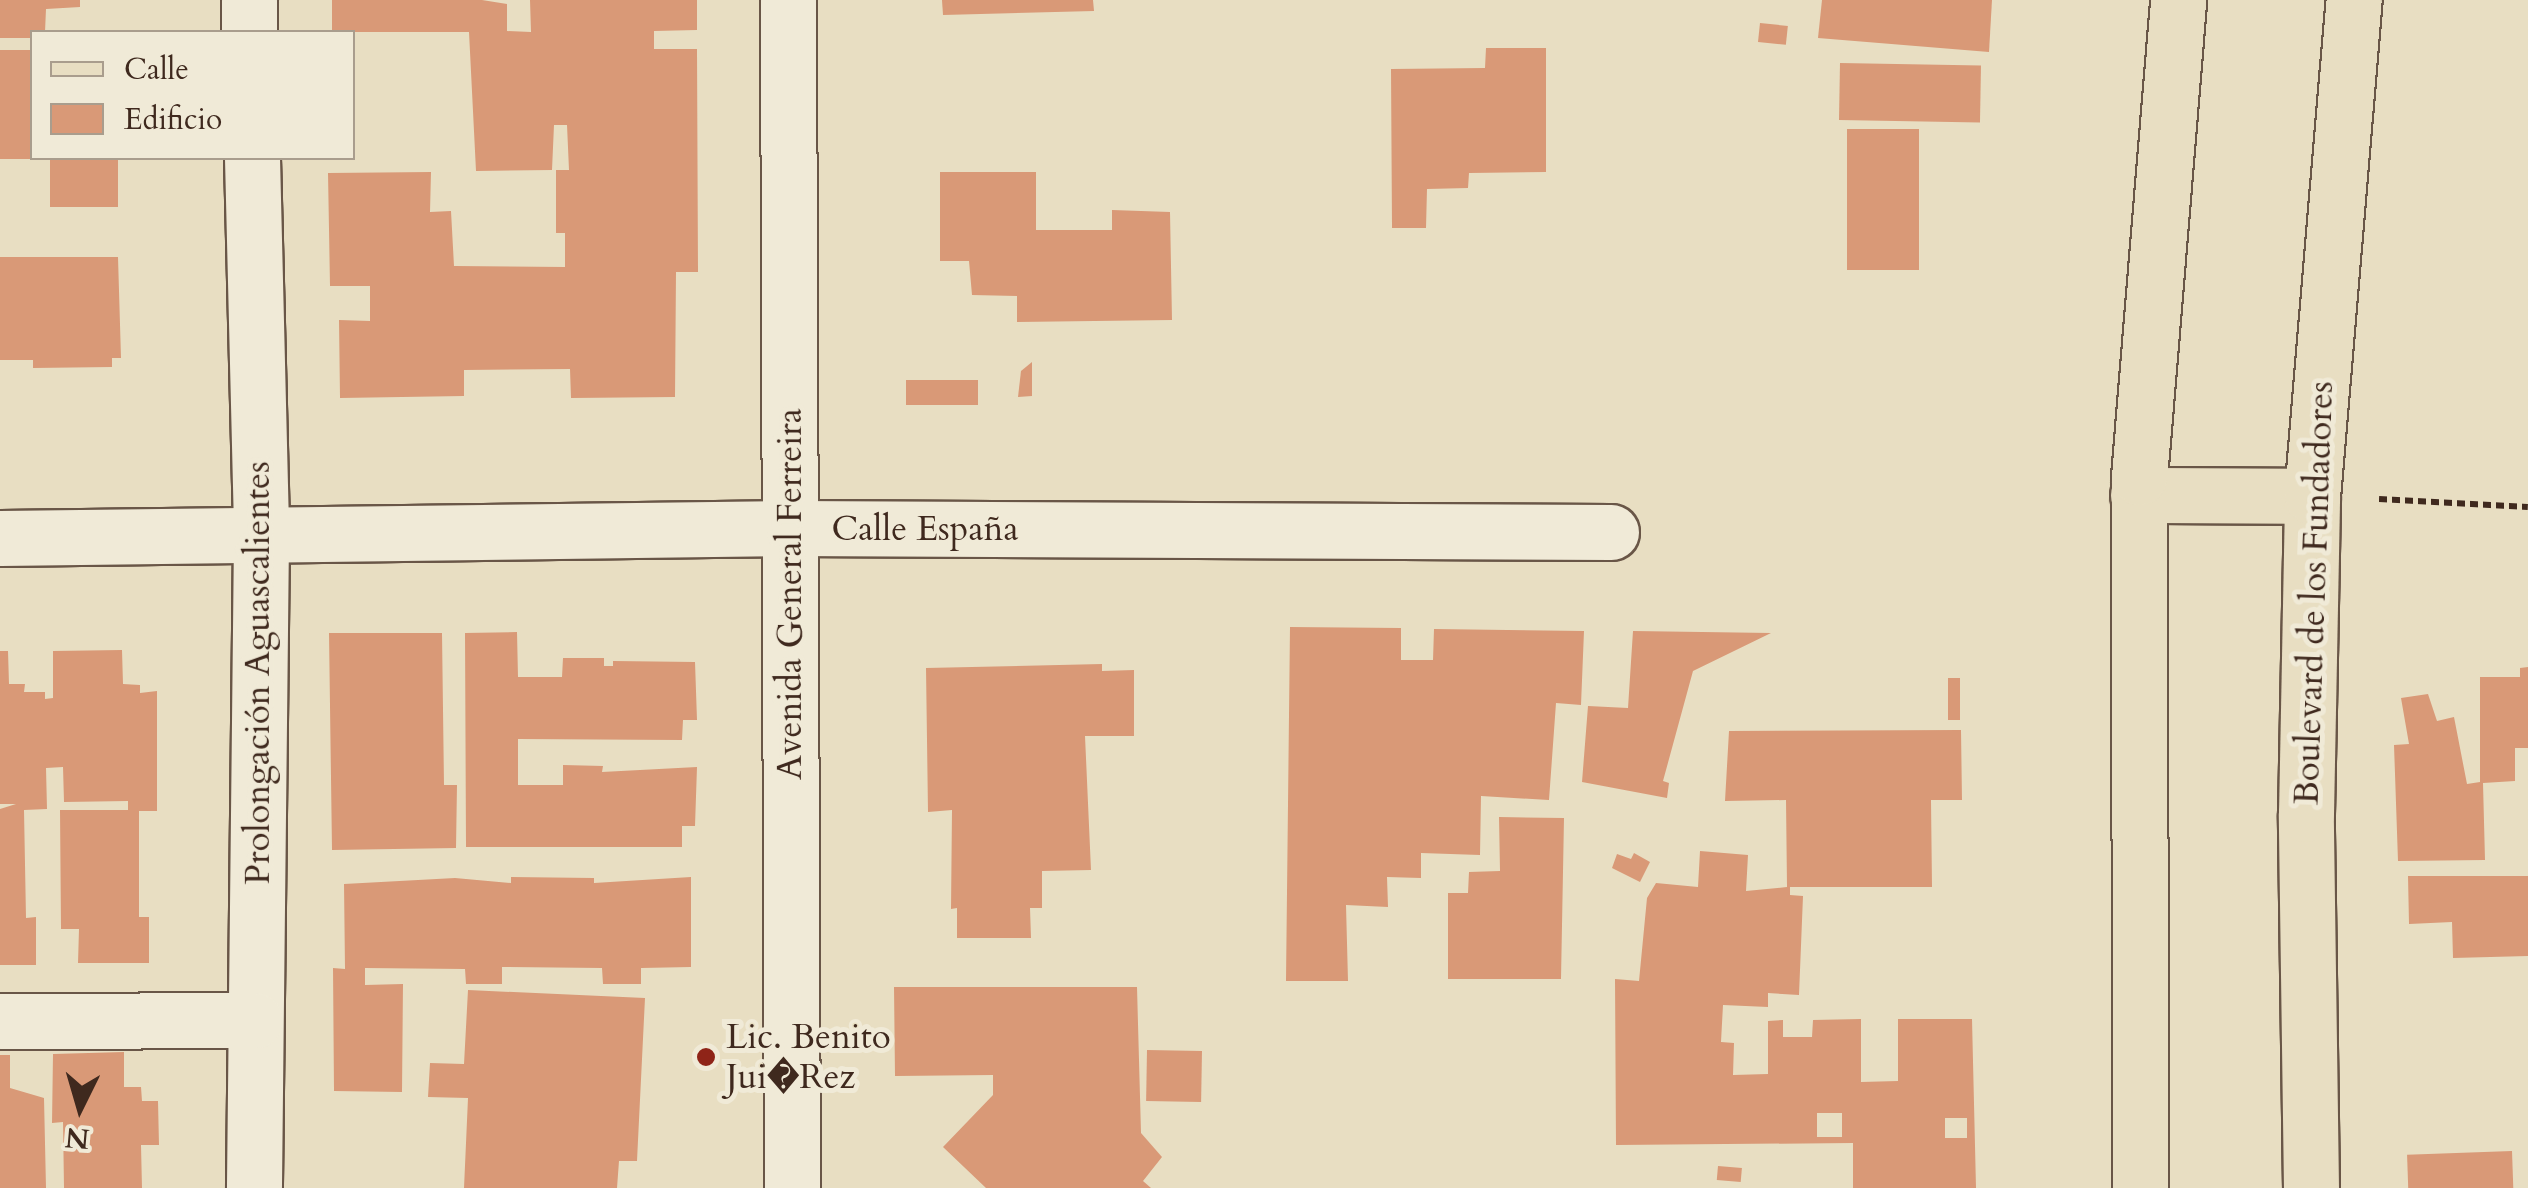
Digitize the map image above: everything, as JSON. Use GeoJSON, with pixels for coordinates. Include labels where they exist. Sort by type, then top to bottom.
{"type":"FeatureCollection","features":[{"type":"Feature","properties":{"kind":"main road"},"geometry":{"type":"LineString","coordinates":[[2140,1188],[2138,494],[2178,0]]}},
{"type":"Feature","properties":{"kind":"main road","name":"Boulevard de los Fundadores"},"geometry":{"type":"LineString","coordinates":[[2311,1188],[2306,814],[2312,496],[2354,0]]}},
{"type":"Feature","properties":{"kind":"main road"},"geometry":{"type":"LineString","coordinates":[[2138,494],[2312,496]]}},
{"type":"Feature","properties":{"kind":"street"},"geometry":{"type":"LineString","coordinates":[[248,0],[249,30]]}},
{"type":"Feature","properties":{"kind":"street","name":"Avenida General Ferreira"},"geometry":{"type":"LineString","coordinates":[[788,0],[792,1188]]}},
{"type":"Feature","properties":{"kind":"street","name":"Prolongación Aguascalientes"},"geometry":{"type":"LineString","coordinates":[[252,160],[260,537],[254,1188]]}},
{"type":"Feature","properties":{"kind":"street","name":"Calle España"},"geometry":{"type":"LineString","coordinates":[[0,538],[791,528],[1611,532]]}},
{"type":"Feature","properties":{"kind":"street"},"geometry":{"type":"LineString","coordinates":[[0,1021],[255,1020]]}},
{"type":"Feature","properties":{"kind":"path"},"geometry":{"type":"LineString","coordinates":[[2312,496],[2528,507]]}},
{"type":"Feature","properties":{"kind":"building"},"geometry":{"type":"Polygon","coordinates":[[[0,0],[80,0],[80,7],[46,9],[45,30],[30,30],[30,38],[0,38],[0,0]]]}},
{"type":"Feature","properties":{"kind":"building"},"geometry":{"type":"Polygon","coordinates":[[[332,0],[482,0],[507,4],[507,31],[531,32],[530,0],[697,0],[697,30],[654,31],[654,49],[697,49],[698,272],[676,272],[675,397],[571,398],[570,369],[464,370],[464,396],[340,398],[339,320],[370,321],[370,286],[330,286],[328,173],[431,172],[430,212],[451,211],[454,266],[565,267],[565,233],[556,233],[556,170],[569,170],[567,125],[554,125],[552,170],[476,171],[469,32],[332,30],[332,0]]]}},
{"type":"Feature","properties":{"kind":"building"},"geometry":{"type":"Polygon","coordinates":[[[942,0],[1093,0],[1094,11],[943,15],[942,0]]]}},
{"type":"Feature","properties":{"kind":"building"},"geometry":{"type":"Polygon","coordinates":[[[1822,0],[1992,0],[1989,52],[1818,38],[1822,0]]]}},
{"type":"Feature","properties":{"kind":"building"},"geometry":{"type":"Polygon","coordinates":[[[1760,23],[1788,26],[1786,45],[1758,42],[1760,23]]]}},
{"type":"Feature","properties":{"kind":"building"},"geometry":{"type":"Polygon","coordinates":[[[1486,48],[1546,48],[1546,172],[1469,173],[1468,188],[1427,189],[1426,228],[1392,228],[1391,69],[1485,68],[1486,48]]]}},
{"type":"Feature","properties":{"kind":"building"},"geometry":{"type":"Polygon","coordinates":[[[0,50],[30,50],[30,159],[0,159],[0,50]]]}},
{"type":"Feature","properties":{"kind":"building"},"geometry":{"type":"Polygon","coordinates":[[[1840,63],[1981,65],[1980,122],[1839,120],[1840,63]]]}},
{"type":"Feature","properties":{"kind":"building"},"geometry":{"type":"Polygon","coordinates":[[[1847,129],[1919,129],[1919,270],[1847,270],[1847,129]]]}},
{"type":"Feature","properties":{"kind":"building"},"geometry":{"type":"Polygon","coordinates":[[[50,160],[118,160],[118,207],[50,207],[50,160]]]}},
{"type":"Feature","properties":{"kind":"building"},"geometry":{"type":"Polygon","coordinates":[[[940,172],[1036,172],[1036,230],[1112,230],[1112,210],[1170,212],[1172,320],[1017,322],[1017,296],[972,295],[969,261],[940,261],[940,172]]]}},
{"type":"Feature","properties":{"kind":"building"},"geometry":{"type":"Polygon","coordinates":[[[0,257],[118,257],[121,358],[112,358],[112,367],[33,368],[33,360],[0,360],[0,257]]]}},
{"type":"Feature","properties":{"kind":"building"},"geometry":{"type":"Polygon","coordinates":[[[1032,362],[1032,396],[1018,397],[1021,371],[1032,362]]]}},
{"type":"Feature","properties":{"kind":"building"},"geometry":{"type":"Polygon","coordinates":[[[906,380],[978,380],[978,405],[906,405],[906,380]]]}},
{"type":"Feature","properties":{"kind":"building"},"geometry":{"type":"Polygon","coordinates":[[[1290,627],[1401,628],[1401,660],[1433,660],[1434,629],[1584,631],[1581,705],[1556,703],[1549,800],[1481,796],[1480,855],[1421,853],[1421,878],[1387,877],[1388,907],[1346,905],[1348,981],[1286,981],[1290,627]]]}},
{"type":"Feature","properties":{"kind":"building"},"geometry":{"type":"Polygon","coordinates":[[[1633,631],[1771,633],[1693,671],[1663,781],[1669,783],[1667,798],[1582,782],[1588,706],[1628,708],[1633,631]]]}},
{"type":"Feature","properties":{"kind":"building"},"geometry":{"type":"Polygon","coordinates":[[[517,632],[518,677],[562,677],[563,658],[604,658],[604,666],[613,666],[613,661],[695,662],[697,720],[683,720],[682,740],[518,739],[518,785],[563,785],[563,765],[603,766],[602,772],[697,767],[695,826],[682,826],[682,847],[466,847],[465,633],[517,632]]]}},
{"type":"Feature","properties":{"kind":"building"},"geometry":{"type":"Polygon","coordinates":[[[329,633],[442,633],[444,785],[457,785],[456,848],[332,850],[329,633]]]}},
{"type":"Feature","properties":{"kind":"building"},"geometry":{"type":"Polygon","coordinates":[[[122,650],[123,684],[140,685],[140,693],[157,691],[157,811],[139,811],[139,917],[149,917],[149,963],[78,963],[79,929],[61,929],[60,810],[128,810],[128,801],[64,802],[63,767],[46,768],[47,809],[24,810],[26,918],[36,917],[36,965],[0,965],[0,809],[16,804],[0,804],[0,651],[8,651],[9,684],[25,684],[24,692],[45,692],[45,699],[53,698],[53,651],[122,650]]]}},
{"type":"Feature","properties":{"kind":"building"},"geometry":{"type":"Polygon","coordinates":[[[1102,664],[1102,671],[1134,670],[1134,736],[1085,736],[1091,870],[1042,871],[1042,908],[1030,908],[1031,938],[957,938],[957,908],[951,909],[952,810],[928,812],[926,668],[1102,664]]]}},
{"type":"Feature","properties":{"kind":"building"},"geometry":{"type":"Polygon","coordinates":[[[2528,667],[2528,748],[2515,748],[2515,781],[2483,783],[2485,860],[2398,861],[2394,745],[2409,744],[2401,698],[2428,694],[2437,721],[2454,717],[2467,784],[2480,782],[2480,677],[2520,677],[2520,668],[2528,667]]]}},
{"type":"Feature","properties":{"kind":"building"},"geometry":{"type":"Polygon","coordinates":[[[1948,678],[1960,678],[1960,720],[1948,720],[1948,678]]]}},
{"type":"Feature","properties":{"kind":"building"},"geometry":{"type":"Polygon","coordinates":[[[1961,730],[1962,800],[1931,800],[1932,887],[1790,887],[1790,895],[1803,896],[1799,995],[1768,993],[1768,1007],[1723,1005],[1721,1042],[1734,1043],[1733,1075],[1768,1074],[1768,1021],[1783,1020],[1783,1037],[1812,1037],[1813,1020],[1861,1019],[1861,1082],[1898,1081],[1898,1019],[1972,1019],[1976,1188],[1853,1188],[1853,1143],[1616,1145],[1615,979],[1639,981],[1647,898],[1656,883],[1698,887],[1700,851],[1748,855],[1746,891],[1787,887],[1786,800],[1725,801],[1729,731],[1961,730]],[[1817,1113],[1817,1137],[1842,1137],[1842,1113],[1817,1113]],[[1945,1118],[1945,1138],[1967,1138],[1967,1118],[1945,1118]]]}},
{"type":"Feature","properties":{"kind":"building"},"geometry":{"type":"Polygon","coordinates":[[[1499,817],[1564,818],[1561,979],[1448,979],[1448,893],[1468,893],[1469,872],[1500,871],[1499,817]]]}},
{"type":"Feature","properties":{"kind":"building"},"geometry":{"type":"Polygon","coordinates":[[[1634,853],[1650,862],[1640,882],[1612,868],[1617,854],[1631,859],[1634,853]]]}},
{"type":"Feature","properties":{"kind":"building"},"geometry":{"type":"Polygon","coordinates":[[[2408,876],[2528,876],[2528,956],[2453,958],[2452,922],[2409,924],[2408,876]]]}},
{"type":"Feature","properties":{"kind":"building"},"geometry":{"type":"Polygon","coordinates":[[[511,877],[594,878],[594,883],[691,877],[691,967],[641,968],[641,984],[603,984],[602,968],[502,967],[502,984],[466,984],[465,969],[365,968],[365,985],[403,984],[402,1092],[334,1091],[333,968],[345,969],[344,884],[455,878],[511,883],[511,877]]]}},
{"type":"Feature","properties":{"kind":"building"},"geometry":{"type":"Polygon","coordinates":[[[894,987],[1137,987],[1141,1133],[1162,1157],[1143,1181],[1151,1188],[986,1188],[943,1147],[993,1095],[993,1075],[895,1076],[894,987]]]}},
{"type":"Feature","properties":{"kind":"building"},"geometry":{"type":"Polygon","coordinates":[[[468,990],[645,998],[637,1161],[619,1161],[617,1188],[464,1188],[468,1098],[428,1097],[430,1063],[464,1064],[468,990]]]}},
{"type":"Feature","properties":{"kind":"building"},"geometry":{"type":"Polygon","coordinates":[[[1147,1050],[1202,1051],[1201,1102],[1146,1101],[1147,1050]]]}},
{"type":"Feature","properties":{"kind":"building"},"geometry":{"type":"Polygon","coordinates":[[[124,1052],[124,1087],[141,1087],[142,1101],[158,1101],[159,1145],[141,1145],[142,1188],[64,1188],[63,1122],[52,1123],[53,1054],[124,1052]]]}},
{"type":"Feature","properties":{"kind":"building"},"geometry":{"type":"Polygon","coordinates":[[[0,1055],[10,1055],[10,1088],[44,1098],[46,1188],[0,1188],[0,1055]]]}},
{"type":"Feature","properties":{"kind":"building"},"geometry":{"type":"Polygon","coordinates":[[[2512,1151],[2513,1188],[2408,1188],[2407,1155],[2512,1151]]]}},
{"type":"Feature","properties":{"kind":"building"},"geometry":{"type":"Polygon","coordinates":[[[1718,1166],[1742,1168],[1741,1182],[1717,1180],[1718,1166]]]}},
{"type":"Feature","properties":{"kind":"place","name":"Lic. Benito Jui�Rez"},"geometry":{"type":"Point","coordinates":[706,1057]}}]}
